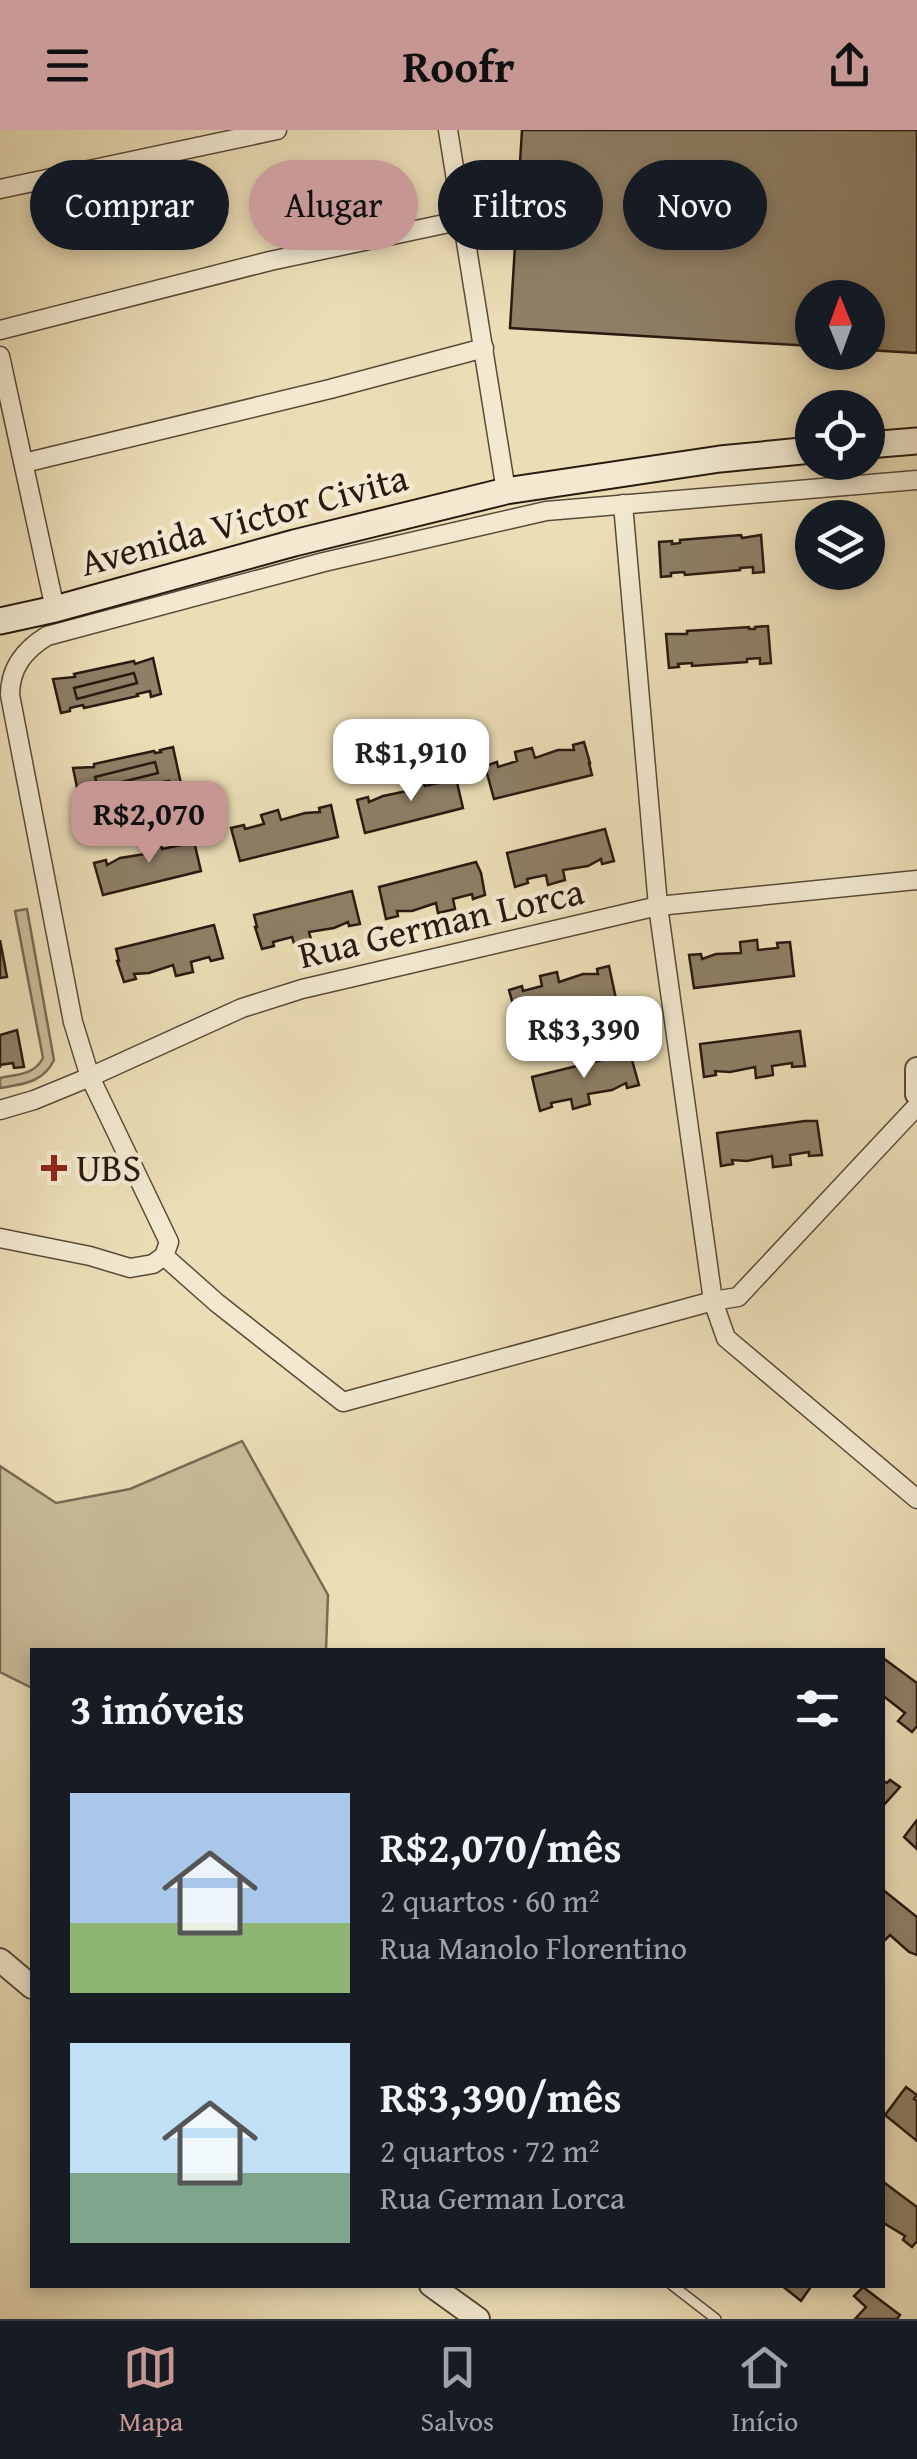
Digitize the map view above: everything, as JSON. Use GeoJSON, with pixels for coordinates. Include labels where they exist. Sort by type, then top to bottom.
{"type":"FeatureCollection","features":[{"type":"Feature","properties":{"kind":"main road"},"geometry":{"type":"LineString","coordinates":[[885,444],[917,441]]}},
{"type":"Feature","properties":{"kind":"main road","name":"Avenida Victor Civita"},"geometry":{"type":"LineString","coordinates":[[0,621],[506,491],[720,458],[795,451]]}},
{"type":"Feature","properties":{"kind":"street"},"geometry":{"type":"LineString","coordinates":[[448,130],[453,160]]}},
{"type":"Feature","properties":{"kind":"street"},"geometry":{"type":"LineString","coordinates":[[0,189],[262,131]]}},
{"type":"Feature","properties":{"kind":"street"},"geometry":{"type":"LineString","coordinates":[[0,330],[270,260],[438,225]]}},
{"type":"Feature","properties":{"kind":"street"},"geometry":{"type":"LineString","coordinates":[[468,250],[506,491]]}},
{"type":"Feature","properties":{"kind":"street"},"geometry":{"type":"LineString","coordinates":[[24,463],[484,348]]}},
{"type":"Feature","properties":{"kind":"street"},"geometry":{"type":"LineString","coordinates":[[0,356],[55,608]]}},
{"type":"Feature","properties":{"kind":"street"},"geometry":{"type":"LineString","coordinates":[[0,1238],[130,1268],[152,1264],[164,1256],[168,1242],[90,1077],[72,1022],[10,695],[10,679],[21,657],[37,642],[47,636],[324,562],[546,511],[917,480]]}},
{"type":"Feature","properties":{"kind":"street"},"geometry":{"type":"LineString","coordinates":[[623,504],[658,906],[713,1301],[726,1338],[917,1499]]}},
{"type":"Feature","properties":{"kind":"street"},"geometry":{"type":"LineString","coordinates":[[0,756],[22,751]]}},
{"type":"Feature","properties":{"kind":"street","name":"Rua German Lorca"},"geometry":{"type":"LineString","coordinates":[[0,1110],[90,1077],[270,997],[658,906],[917,880]]}},
{"type":"Feature","properties":{"kind":"street"},"geometry":{"type":"LineString","coordinates":[[917,1069],[917,1094]]}},
{"type":"Feature","properties":{"kind":"street"},"geometry":{"type":"LineString","coordinates":[[164,1256],[343,1402],[738,1296],[917,1106]]}},
{"type":"Feature","properties":{"kind":"street"},"geometry":{"type":"LineString","coordinates":[[0,1960],[30,1985]]}},
{"type":"Feature","properties":{"kind":"street"},"geometry":{"type":"LineString","coordinates":[[435,2288],[478,2319]]}},
{"type":"Feature","properties":{"kind":"lane"},"geometry":{"type":"LineString","coordinates":[[676,2288],[716,2319]]}},
{"type":"Feature","properties":{"kind":"shaded area"},"geometry":{"type":"Polygon","coordinates":[[[27,909],[54,1060],[38,1078],[0,1088],[0,1078],[30,1071],[43,1058],[15,911],[27,909]]]}},
{"type":"Feature","properties":{"kind":"shaded area"},"geometry":{"type":"Polygon","coordinates":[[[242,1441],[328,1595],[326,1648],[30,1648],[30,1687],[0,1672],[0,1466],[56,1503],[130,1489],[242,1441]]]}},
{"type":"Feature","properties":{"kind":"building"},"geometry":{"type":"Polygon","coordinates":[[[522,130],[917,130],[917,353],[885,351],[885,280],[795,280],[795,345],[510,328],[515,250],[603,250],[603,160],[520,160],[522,130]]]}},
{"type":"Feature","properties":{"kind":"building"},"geometry":{"type":"Polygon","coordinates":[[[761,535],[764,572],[753,573],[753,567],[661,577],[659,542],[672,544],[761,535]]]}},
{"type":"Feature","properties":{"kind":"building"},"geometry":{"type":"Polygon","coordinates":[[[768,626],[771,663],[760,664],[760,658],[669,668],[666,634],[768,626]]]}},
{"type":"Feature","properties":{"kind":"building"},"geometry":{"type":"Polygon","coordinates":[[[153,658],[161,694],[151,697],[150,691],[61,713],[53,679],[153,658]]]}},
{"type":"Feature","properties":{"kind":"building"},"geometry":{"type":"Polygon","coordinates":[[[134,673],[137,683],[77,699],[74,688],[134,673]]]}},
{"type":"Feature","properties":{"kind":"building"},"geometry":{"type":"Polygon","coordinates":[[[584,742],[592,775],[494,799],[485,766],[517,761],[515,752],[532,748],[535,758],[558,750],[574,750],[573,745],[584,742]]]}},
{"type":"Feature","properties":{"kind":"building"},"geometry":{"type":"Polygon","coordinates":[[[173,747],[181,784],[157,783],[80,802],[73,768],[94,767],[173,747]]]}},
{"type":"Feature","properties":{"kind":"building"},"geometry":{"type":"Polygon","coordinates":[[[155,762],[158,773],[98,788],[95,777],[155,762]]]}},
{"type":"Feature","properties":{"kind":"building"},"geometry":{"type":"Polygon","coordinates":[[[455,774],[463,808],[365,833],[357,800],[368,797],[369,802],[407,791],[405,781],[422,776],[425,786],[455,774]]]}},
{"type":"Feature","properties":{"kind":"building"},"geometry":{"type":"Polygon","coordinates":[[[331,805],[338,837],[240,861],[231,828],[264,824],[261,815],[278,810],[281,820],[320,812],[319,808],[331,805]]]}},
{"type":"Feature","properties":{"kind":"building"},"geometry":{"type":"Polygon","coordinates":[[[605,829],[614,861],[602,864],[601,859],[588,866],[563,870],[565,880],[548,885],[546,875],[527,879],[528,883],[515,887],[507,853],[605,829]]]}},
{"type":"Feature","properties":{"kind":"building"},"geometry":{"type":"Polygon","coordinates":[[[193,837],[201,871],[103,895],[94,863],[106,860],[107,865],[120,858],[145,854],[143,843],[160,839],[162,849],[181,845],[180,840],[193,837]]]}},
{"type":"Feature","properties":{"kind":"building"},"geometry":{"type":"Polygon","coordinates":[[[476,862],[485,895],[453,899],[455,909],[438,913],[436,903],[412,911],[397,911],[398,916],[386,919],[379,887],[476,862]]]}},
{"type":"Feature","properties":{"kind":"building"},"geometry":{"type":"Polygon","coordinates":[[[352,891],[360,924],[349,926],[348,922],[309,932],[312,943],[295,947],[292,937],[262,949],[254,915],[352,891]]]}},
{"type":"Feature","properties":{"kind":"building"},"geometry":{"type":"Polygon","coordinates":[[[214,925],[223,958],[191,962],[193,972],[176,976],[173,965],[134,974],[136,979],[124,982],[116,949],[214,925]]]}},
{"type":"Feature","properties":{"kind":"building"},"geometry":{"type":"Polygon","coordinates":[[[0,940],[7,977],[0,978],[0,940]]]}},
{"type":"Feature","properties":{"kind":"building"},"geometry":{"type":"Polygon","coordinates":[[[757,940],[758,950],[790,942],[794,976],[694,988],[689,955],[701,954],[702,959],[741,953],[740,942],[757,940]]]}},
{"type":"Feature","properties":{"kind":"building"},"geometry":{"type":"Polygon","coordinates":[[[609,966],[616,999],[518,1023],[509,990],[542,986],[540,976],[557,972],[559,982],[583,974],[598,974],[597,969],[609,966]]]}},
{"type":"Feature","properties":{"kind":"building"},"geometry":{"type":"Polygon","coordinates":[[[17,1030],[24,1067],[14,1068],[13,1063],[0,1065],[0,1035],[17,1030]]]}},
{"type":"Feature","properties":{"kind":"building"},"geometry":{"type":"Polygon","coordinates":[[[800,1031],[805,1066],[772,1066],[773,1075],[756,1078],[755,1067],[715,1071],[716,1075],[704,1077],[700,1044],[800,1031]]]}},
{"type":"Feature","properties":{"kind":"building"},"geometry":{"type":"Polygon","coordinates":[[[630,1053],[639,1085],[627,1088],[626,1083],[588,1094],[590,1104],[573,1109],[571,1099],[551,1103],[552,1107],[540,1111],[532,1077],[630,1053]]]}},
{"type":"Feature","properties":{"kind":"building"},"geometry":{"type":"Polygon","coordinates":[[[817,1121],[822,1155],[790,1155],[791,1165],[773,1167],[772,1156],[732,1160],[733,1164],[721,1166],[717,1133],[817,1121]]]}},
{"type":"Feature","properties":{"kind":"building"},"geometry":{"type":"Polygon","coordinates":[[[885,1659],[917,1683],[917,1726],[912,1732],[898,1721],[905,1713],[885,1697],[885,1659]]]}},
{"type":"Feature","properties":{"kind":"building"},"geometry":{"type":"Polygon","coordinates":[[[890,1780],[900,1787],[885,1804],[885,1782],[890,1780]]]}},
{"type":"Feature","properties":{"kind":"building"},"geometry":{"type":"Polygon","coordinates":[[[917,1820],[917,1849],[904,1837],[917,1820]]]}},
{"type":"Feature","properties":{"kind":"building"},"geometry":{"type":"Polygon","coordinates":[[[885,1891],[917,1917],[917,1955],[890,1935],[885,1940],[885,1891]]]}},
{"type":"Feature","properties":{"kind":"building"},"geometry":{"type":"Polygon","coordinates":[[[906,2087],[917,2095],[917,2141],[885,2115],[906,2087]]]}},
{"type":"Feature","properties":{"kind":"building"},"geometry":{"type":"Polygon","coordinates":[[[885,2183],[917,2207],[917,2241],[912,2247],[903,2240],[905,2236],[885,2224],[885,2183]]]}},
{"type":"Feature","properties":{"kind":"building"},"geometry":{"type":"Polygon","coordinates":[[[785,2288],[810,2288],[801,2301],[785,2288]]]}},
{"type":"Feature","properties":{"kind":"building"},"geometry":{"type":"Polygon","coordinates":[[[864,2288],[900,2315],[897,2319],[855,2319],[866,2307],[854,2296],[864,2288]]]}},
{"type":"Feature","properties":{"kind":"place","name":"UBS"},"geometry":{"type":"Point","coordinates":[54,1168]}}]}
